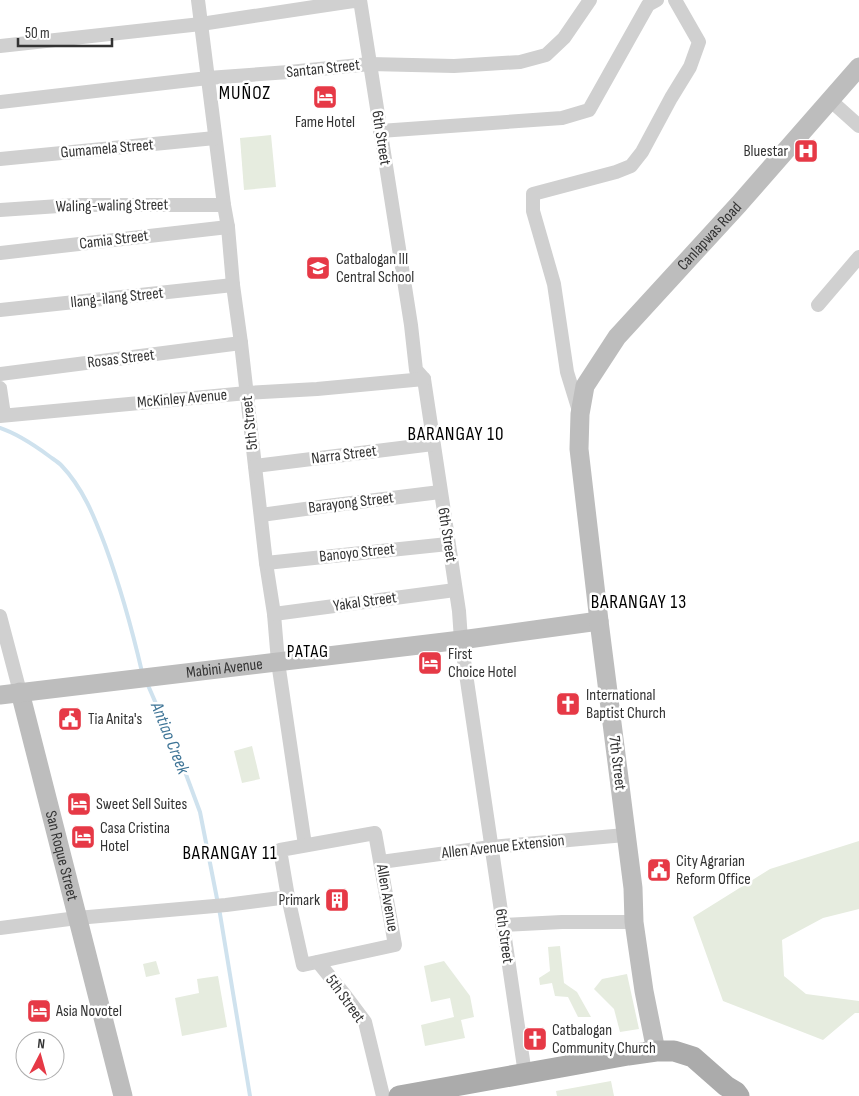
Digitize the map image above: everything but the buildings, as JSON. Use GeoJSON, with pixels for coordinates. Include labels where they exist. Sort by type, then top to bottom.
{"type":"FeatureCollection","features":[{"type":"Feature","properties":{"kind":"main road"},"geometry":{"type":"LineString","coordinates":[[399,1096],[628,1055],[656,1051],[674,1051],[693,1057],[739,1096]]}},
{"type":"Feature","properties":{"kind":"street","name":"5th Street"},"geometry":{"type":"LineString","coordinates":[[198,0],[228,227],[233,285],[266,563],[274,614],[278,662],[305,845]]}},
{"type":"Feature","properties":{"kind":"street"},"geometry":{"type":"LineString","coordinates":[[0,46],[201,24],[360,0]]}},
{"type":"Feature","properties":{"kind":"street","name":"6th Street"},"geometry":{"type":"LineString","coordinates":[[360,0],[411,325],[416,370],[424,379],[525,1074]]}},
{"type":"Feature","properties":{"kind":"street","name":"Santan Street"},"geometry":{"type":"LineString","coordinates":[[0,102],[208,78],[370,64],[454,66],[520,62],[546,55],[564,38],[590,0]]}},
{"type":"Feature","properties":{"kind":"street"},"geometry":{"type":"LineString","coordinates":[[380,131],[562,118],[589,110],[648,5],[657,0]]}},
{"type":"Feature","properties":{"kind":"street"},"geometry":{"type":"LineString","coordinates":[[580,414],[567,369],[554,284],[533,211],[533,194],[616,172],[631,166],[642,152],[690,67],[699,42],[675,0]]}},
{"type":"Feature","properties":{"kind":"street","name":"Canlapwas Road"},"geometry":{"type":"LineString","coordinates":[[580,414],[585,386],[617,337],[859,68]]}},
{"type":"Feature","properties":{"kind":"street"},"geometry":{"type":"LineString","coordinates":[[830,100],[859,126]]}},
{"type":"Feature","properties":{"kind":"street","name":"Gumamela Street"},"geometry":{"type":"LineString","coordinates":[[0,159],[215,138]]}},
{"type":"Feature","properties":{"kind":"street","name":"Waling-waling Street"},"geometry":{"type":"LineString","coordinates":[[0,210],[74,205],[224,205]]}},
{"type":"Feature","properties":{"kind":"street","name":"Camia Street"},"geometry":{"type":"LineString","coordinates":[[0,253],[228,227]]}},
{"type":"Feature","properties":{"kind":"street"},"geometry":{"type":"LineString","coordinates":[[818,305],[859,257]]}},
{"type":"Feature","properties":{"kind":"street","name":"Ilang-ilang Street"},"geometry":{"type":"LineString","coordinates":[[0,310],[233,285]]}},
{"type":"Feature","properties":{"kind":"street","name":"Rosas Street"},"geometry":{"type":"LineString","coordinates":[[0,374],[241,343]]}},
{"type":"Feature","properties":{"kind":"street","name":"McKinley Avenue"},"geometry":{"type":"LineString","coordinates":[[2,416],[247,393],[317,389],[424,379]]}},
{"type":"Feature","properties":{"kind":"street"},"geometry":{"type":"LineString","coordinates":[[0,388],[2,416]]}},
{"type":"Feature","properties":{"kind":"street","name":"7th Street"},"geometry":{"type":"LineString","coordinates":[[580,414],[579,449],[633,888],[634,922],[644,991],[656,1051]]}},
{"type":"Feature","properties":{"kind":"street","name":"Narra Street"},"geometry":{"type":"LineString","coordinates":[[255,466],[433,444]]}},
{"type":"Feature","properties":{"kind":"street","name":"Barayong Street"},"geometry":{"type":"LineString","coordinates":[[261,515],[440,492]]}},
{"type":"Feature","properties":{"kind":"street","name":"Banoyo Street"},"geometry":{"type":"LineString","coordinates":[[266,563],[448,544]]}},
{"type":"Feature","properties":{"kind":"street","name":"Yakal Street"},"geometry":{"type":"LineString","coordinates":[[274,614],[455,590]]}},
{"type":"Feature","properties":{"kind":"street","name":"San Roque Street"},"geometry":{"type":"LineString","coordinates":[[0,616],[123,1096]]}},
{"type":"Feature","properties":{"kind":"street","name":"Mabini Avenue"},"geometry":{"type":"LineString","coordinates":[[0,695],[461,640],[599,621]]}},
{"type":"Feature","properties":{"kind":"street","name":"Allen Avenue"},"geometry":{"type":"LineString","coordinates":[[375,833],[381,862],[395,945],[302,965],[280,850],[375,833]]}},
{"type":"Feature","properties":{"kind":"street","name":"Allen Avenue Extension"},"geometry":{"type":"LineString","coordinates":[[381,862],[491,847],[625,835]]}},
{"type":"Feature","properties":{"kind":"street"},"geometry":{"type":"LineString","coordinates":[[0,928],[77,918],[220,906],[288,897]]}},
{"type":"Feature","properties":{"kind":"street"},"geometry":{"type":"LineString","coordinates":[[502,925],[562,922],[634,922]]}},
{"type":"Feature","properties":{"kind":"street","name":"5th Street"},"geometry":{"type":"LineString","coordinates":[[318,962],[365,1022],[383,1096]]}},
{"type":"Feature","properties":{"kind":"shaded area"},"geometry":{"type":"Polygon","coordinates":[[[271,135],[276,187],[244,190],[240,138],[271,135]]]}},
{"type":"Feature","properties":{"kind":"shaded area"},"geometry":{"type":"Polygon","coordinates":[[[252,746],[260,779],[242,783],[234,751],[252,746]]]}},
{"type":"Feature","properties":{"kind":"shaded area"},"geometry":{"type":"Polygon","coordinates":[[[859,841],[859,909],[823,918],[782,940],[784,976],[806,994],[859,1001],[859,1013],[855,1013],[823,1040],[723,1001],[693,917],[770,869],[859,841]]]}},
{"type":"Feature","properties":{"kind":"shaded area"},"geometry":{"type":"Polygon","coordinates":[[[560,946],[564,983],[577,992],[591,1017],[578,1017],[568,997],[555,996],[552,983],[540,985],[539,978],[550,971],[548,947],[560,946]]]}},
{"type":"Feature","properties":{"kind":"shaded area"},"geometry":{"type":"Polygon","coordinates":[[[156,961],[160,974],[146,977],[143,964],[156,961]]]}},
{"type":"Feature","properties":{"kind":"shaded area"},"geometry":{"type":"Polygon","coordinates":[[[444,961],[470,996],[474,1017],[461,1020],[465,1038],[425,1046],[421,1025],[454,1017],[450,998],[431,1002],[424,966],[444,961]]]}},
{"type":"Feature","properties":{"kind":"shaded area"},"geometry":{"type":"Polygon","coordinates":[[[627,974],[639,1029],[620,1032],[614,1009],[594,989],[602,979],[627,974]]]}},
{"type":"Feature","properties":{"kind":"shaded area"},"geometry":{"type":"Polygon","coordinates":[[[218,976],[227,1027],[182,1036],[175,998],[199,993],[197,979],[218,976]]]}},
{"type":"Feature","properties":{"kind":"shaded area"},"geometry":{"type":"Polygon","coordinates":[[[611,1081],[614,1096],[557,1096],[556,1091],[611,1081]]]}},
{"type":"Feature","properties":{"kind":"waterway","name":"Antiao Creek"},"geometry":{"type":"LineString","coordinates":[[0,428],[26,440],[58,463],[69,474],[82,493],[97,524],[110,560],[142,672]]}},
{"type":"Feature","properties":{"kind":"waterway","name":"Antiao Creek"},"geometry":{"type":"LineString","coordinates":[[147,683],[181,761],[200,812],[220,914],[250,1096]]}},
{"type":"Feature","properties":{"kind":"place","name":"Fame Hotel"},"geometry":{"type":"Point","coordinates":[325,97]}},
{"type":"Feature","properties":{"kind":"place","name":"Bluestar"},"geometry":{"type":"Point","coordinates":[806,151]}},
{"type":"Feature","properties":{"kind":"place","name":"Catbalogan III Central School"},"geometry":{"type":"Point","coordinates":[318,268]}},
{"type":"Feature","properties":{"kind":"place","name":"First Choice Hotel"},"geometry":{"type":"Point","coordinates":[430,663]}},
{"type":"Feature","properties":{"kind":"place","name":"International Baptist Church"},"geometry":{"type":"Point","coordinates":[568,704]}},
{"type":"Feature","properties":{"kind":"place","name":"Tia Anita's"},"geometry":{"type":"Point","coordinates":[70,719]}},
{"type":"Feature","properties":{"kind":"place","name":"Sweet Sell Suites"},"geometry":{"type":"Point","coordinates":[79,804]}},
{"type":"Feature","properties":{"kind":"place","name":"Casa Cristina Hotel"},"geometry":{"type":"Point","coordinates":[83,837]}},
{"type":"Feature","properties":{"kind":"place","name":"City Agrarian Reform Office"},"geometry":{"type":"Point","coordinates":[659,870]}},
{"type":"Feature","properties":{"kind":"place","name":"Primark"},"geometry":{"type":"Point","coordinates":[337,900]}},
{"type":"Feature","properties":{"kind":"place","name":"Asia Novotel"},"geometry":{"type":"Point","coordinates":[39,1011]}},
{"type":"Feature","properties":{"kind":"place","name":"Catbalogan Community Church"},"geometry":{"type":"Point","coordinates":[535,1039]}},
{"type":"Feature","properties":{"kind":"district","name":"MUÑOZ"},"geometry":{"type":"Point","coordinates":[245,93]}},
{"type":"Feature","properties":{"kind":"district","name":"BARANGAY 10"},"geometry":{"type":"Point","coordinates":[456,434]}},
{"type":"Feature","properties":{"kind":"district","name":"BARANGAY 13"},"geometry":{"type":"Point","coordinates":[639,602]}},
{"type":"Feature","properties":{"kind":"district","name":"PATAG"},"geometry":{"type":"Point","coordinates":[308,651]}},
{"type":"Feature","properties":{"kind":"district","name":"BARANGAY 11"},"geometry":{"type":"Point","coordinates":[230,853]}}]}
